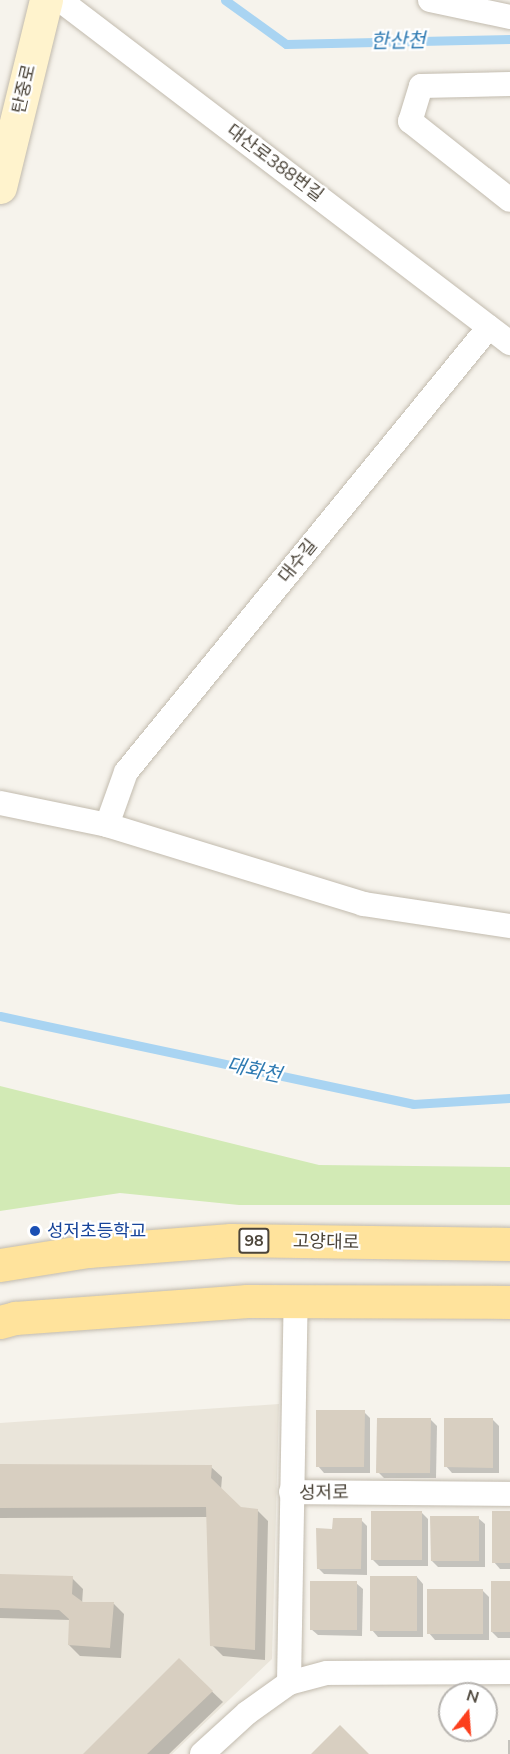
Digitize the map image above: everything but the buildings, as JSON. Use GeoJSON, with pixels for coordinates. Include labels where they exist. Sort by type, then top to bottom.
{"type":"FeatureCollection","features":[{"type":"Feature","properties":{"kind":"main road","name":"탄중로"},"geometry":{"type":"LineString","coordinates":[[0,187],[42,13]]}},
{"type":"Feature","properties":{"kind":"main road","name":"고양대로"},"geometry":{"type":"LineString","coordinates":[[0,1265],[88,1251],[231,1240],[510,1244]]}},
{"type":"Feature","properties":{"kind":"main road"},"geometry":{"type":"LineString","coordinates":[[0,1250],[88,1251]]}},
{"type":"Feature","properties":{"kind":"main road"},"geometry":{"type":"LineString","coordinates":[[0,1322],[15,1318],[224,1302],[510,1302]]}},
{"type":"Feature","properties":{"kind":"street","name":"대산로388번길"},"geometry":{"type":"LineString","coordinates":[[60,0],[489,327]]}},
{"type":"Feature","properties":{"kind":"street"},"geometry":{"type":"LineString","coordinates":[[430,0],[510,17]]}},
{"type":"Feature","properties":{"kind":"street"},"geometry":{"type":"LineString","coordinates":[[510,84],[421,86],[410,121],[510,200]]}},
{"type":"Feature","properties":{"kind":"street"},"geometry":{"type":"LineString","coordinates":[[489,327],[510,343]]}},
{"type":"Feature","properties":{"kind":"street","name":"대수길"},"geometry":{"type":"LineString","coordinates":[[107,825],[126,772],[489,327]]}},
{"type":"Feature","properties":{"kind":"street"},"geometry":{"type":"LineString","coordinates":[[0,802],[107,825],[363,904],[510,926]]}},
{"type":"Feature","properties":{"kind":"street"},"geometry":{"type":"LineString","coordinates":[[291,1492],[296,1301]]}},
{"type":"Feature","properties":{"kind":"street","name":"성저로"},"geometry":{"type":"LineString","coordinates":[[288,1683],[291,1492],[510,1494]]}},
{"type":"Feature","properties":{"kind":"street"},"geometry":{"type":"LineString","coordinates":[[202,1754],[247,1713],[288,1683],[327,1673],[510,1672]]}},
{"type":"Feature","properties":{"kind":"shaded area"},"geometry":{"type":"Polygon","coordinates":[[[279,1404],[272,1659],[172,1754],[0,1754],[0,1423],[279,1404]]]}},
{"type":"Feature","properties":{"kind":"green space"},"geometry":{"type":"Polygon","coordinates":[[[0,1086],[319,1165],[510,1167],[510,1205],[239,1205],[120,1193],[0,1211],[0,1086]]]}},
{"type":"Feature","properties":{"kind":"waterway","name":"한산천"},"geometry":{"type":"LineString","coordinates":[[225,0],[286,44],[510,39]]}},
{"type":"Feature","properties":{"kind":"waterway","name":"대화천"},"geometry":{"type":"LineString","coordinates":[[0,1016],[413,1104],[510,1098]]}},
{"type":"Feature","properties":{"kind":"place","name":"성저초등학교"},"geometry":{"type":"Point","coordinates":[35,1231]}}]}
